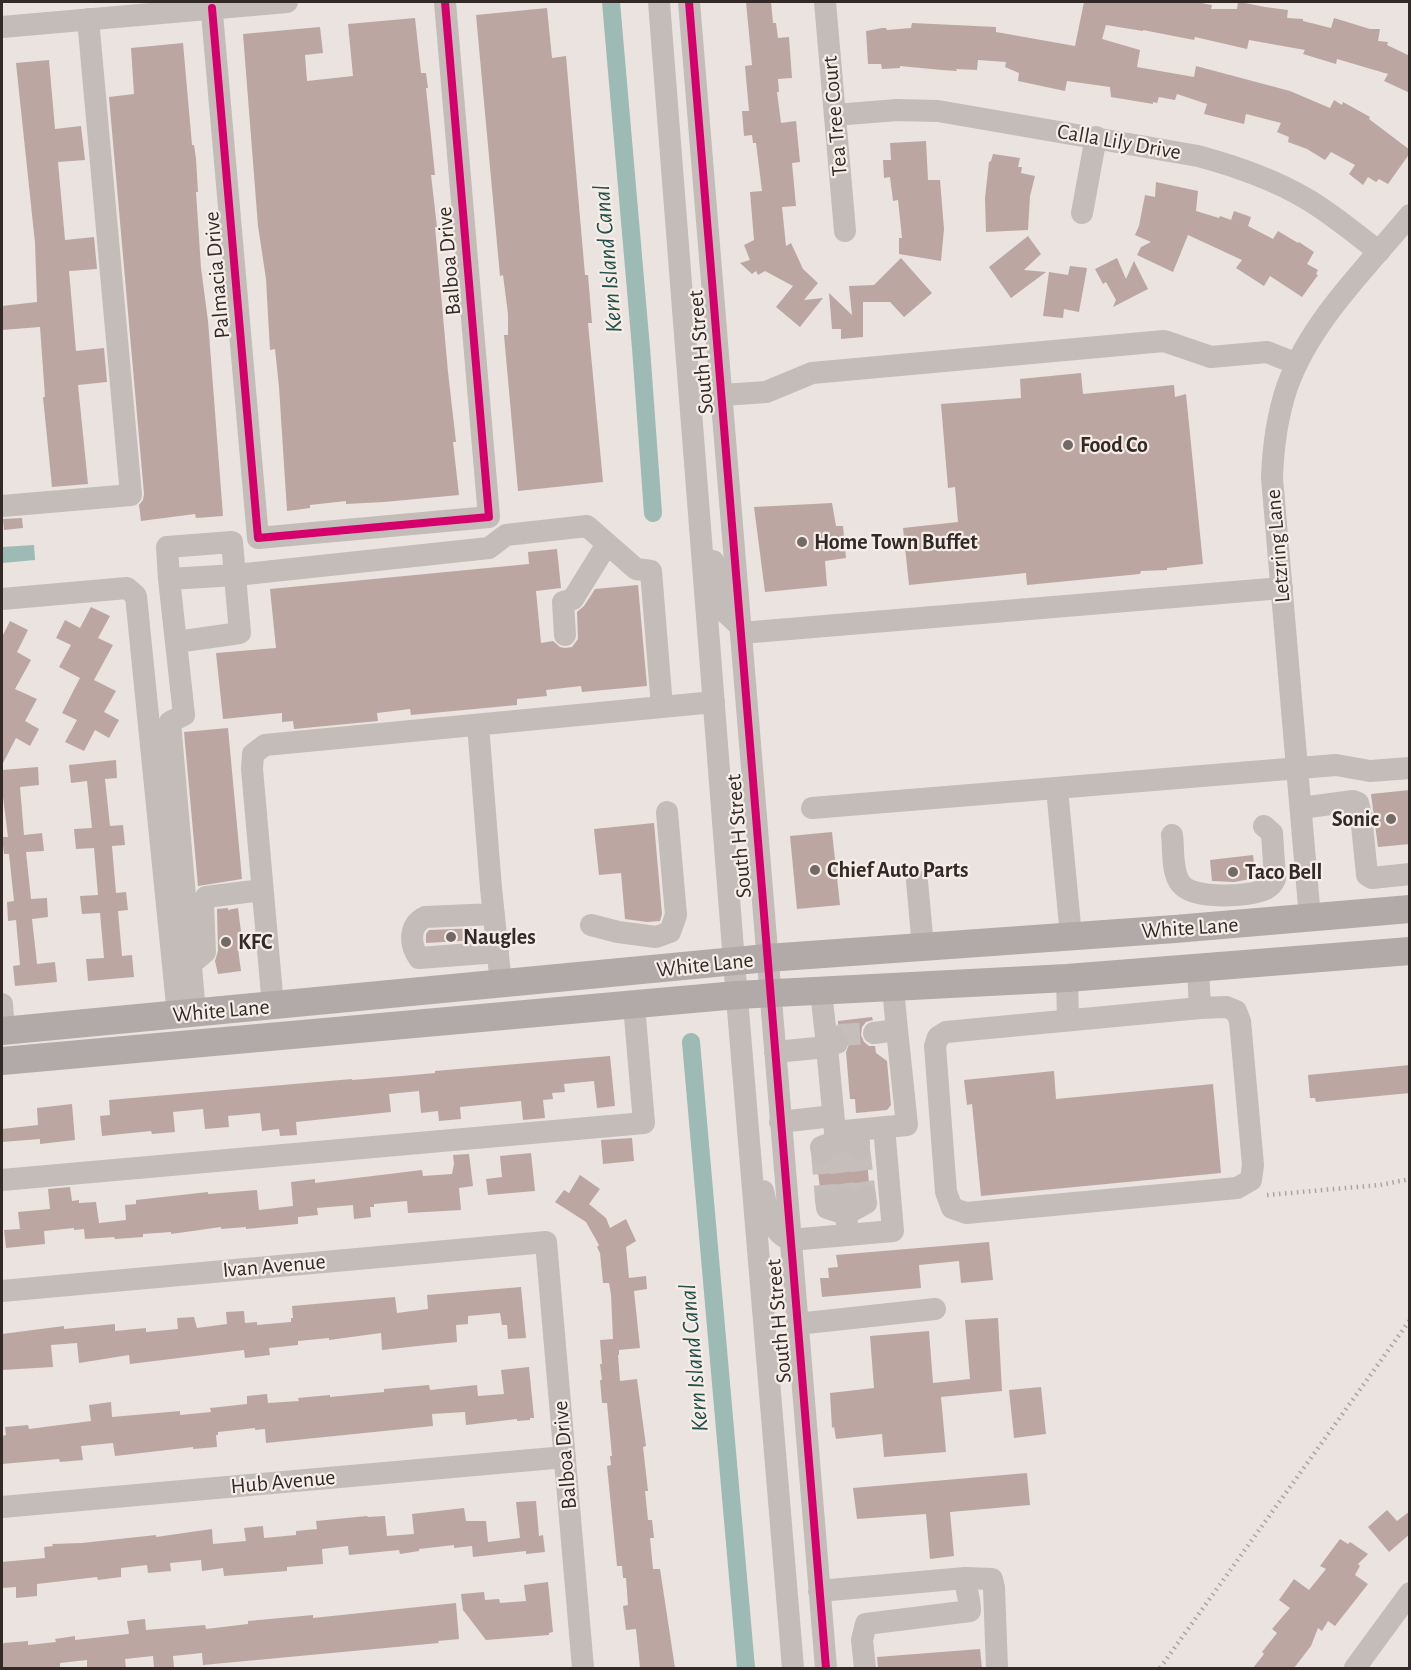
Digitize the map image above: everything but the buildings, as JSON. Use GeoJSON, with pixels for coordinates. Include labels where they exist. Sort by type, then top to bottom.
{"type":"FeatureCollection","features":[{"type":"Feature","properties":{"kind":"main road","name":"White Lane"},"geometry":{"type":"LineString","coordinates":[[2,1022],[186,1014],[767,958],[1175,929],[1410,909]]}},
{"type":"Feature","properties":{"kind":"main road"},"geometry":{"type":"LineString","coordinates":[[1191,969],[1299,930],[1310,918]]}},
{"type":"Feature","properties":{"kind":"main road"},"geometry":{"type":"LineString","coordinates":[[1308,959],[1327,941],[1348,931],[1410,918]]}},
{"type":"Feature","properties":{"kind":"main road"},"geometry":{"type":"LineString","coordinates":[[1067,978],[1080,963],[1095,954],[1175,929]]}},
{"type":"Feature","properties":{"kind":"main road","name":"White Lane"},"geometry":{"type":"LineString","coordinates":[[2,1061],[737,995],[1067,978],[1410,951]]}},
{"type":"Feature","properties":{"kind":"main road"},"geometry":{"type":"LineString","coordinates":[[112,1051],[252,1026],[273,1006]]}},
{"type":"Feature","properties":{"kind":"street"},"geometry":{"type":"LineString","coordinates":[[2,27],[212,5],[287,2]]}},
{"type":"Feature","properties":{"kind":"street","name":"Balboa Drive"},"geometry":{"type":"LineString","coordinates":[[258,538],[489,517],[445,2]]}},
{"type":"Feature","properties":{"kind":"street","name":"South H Street"},"geometry":{"type":"LineString","coordinates":[[659,2],[734,962],[793,1668]]}},
{"type":"Feature","properties":{"kind":"street","name":"South H Street"},"geometry":{"type":"LineString","coordinates":[[689,2],[826,1668]]}},
{"type":"Feature","properties":{"kind":"street","name":"Tea Tree Court"},"geometry":{"type":"LineString","coordinates":[[825,2],[845,231]]}},
{"type":"Feature","properties":{"kind":"street","name":"Palmacia Drive"},"geometry":{"type":"LineString","coordinates":[[212,5],[258,538]]}},
{"type":"Feature","properties":{"kind":"street"},"geometry":{"type":"LineString","coordinates":[[2,506],[130,495],[88,19]]}},
{"type":"Feature","properties":{"kind":"street","name":"Calla Lily Drive"},"geometry":{"type":"LineString","coordinates":[[835,115],[897,110],[938,111],[1198,156],[1246,171],[1304,198],[1338,220],[1379,252]]}},
{"type":"Feature","properties":{"kind":"street"},"geometry":{"type":"LineString","coordinates":[[1082,213],[1096,137]]}},
{"type":"Feature","properties":{"kind":"street","name":"Letzring Lane"},"geometry":{"type":"LineString","coordinates":[[1310,918],[1272,478],[1273,447],[1278,417],[1287,387],[1297,364],[1318,328],[1410,215]]}},
{"type":"Feature","properties":{"kind":"street"},"geometry":{"type":"LineString","coordinates":[[723,395],[766,392],[812,373],[1164,341],[1211,357],[1267,352],[1297,364]]}},
{"type":"Feature","properties":{"kind":"street"},"geometry":{"type":"LineString","coordinates":[[698,499],[726,613],[741,630],[1282,588]]}},
{"type":"Feature","properties":{"kind":"street"},"geometry":{"type":"LineString","coordinates":[[170,579],[236,575],[489,548],[506,535],[587,526],[636,569],[651,571],[662,707]]}},
{"type":"Feature","properties":{"kind":"street"},"geometry":{"type":"LineString","coordinates":[[176,642],[240,633],[232,542],[167,547],[176,642],[184,715],[170,722],[194,905],[186,1014]]}},
{"type":"Feature","properties":{"kind":"street"},"geometry":{"type":"LineString","coordinates":[[566,635],[562,602],[573,599],[607,544]]}},
{"type":"Feature","properties":{"kind":"street"},"geometry":{"type":"LineString","coordinates":[[2,599],[127,588],[136,596],[186,1014]]}},
{"type":"Feature","properties":{"kind":"street"},"geometry":{"type":"LineString","coordinates":[[273,1006],[252,769],[253,754],[265,745],[714,702]]}},
{"type":"Feature","properties":{"kind":"street"},"geometry":{"type":"LineString","coordinates":[[478,725],[501,984]]}},
{"type":"Feature","properties":{"kind":"street"},"geometry":{"type":"LineString","coordinates":[[812,808],[1336,765],[1370,771],[1410,768]]}},
{"type":"Feature","properties":{"kind":"street"},"geometry":{"type":"LineString","coordinates":[[1057,789],[1071,936]]}},
{"type":"Feature","properties":{"kind":"street"},"geometry":{"type":"LineString","coordinates":[[1301,808],[1358,802],[1366,875],[1372,878],[1410,874]]}},
{"type":"Feature","properties":{"kind":"street"},"geometry":{"type":"LineString","coordinates":[[591,925],[618,932],[656,937],[670,932],[676,915],[668,812]]}},
{"type":"Feature","properties":{"kind":"street"},"geometry":{"type":"LineString","coordinates":[[1172,835],[1176,872],[1182,886],[1196,893],[1216,896],[1260,891],[1272,885],[1275,879],[1272,833],[1264,826]]}},
{"type":"Feature","properties":{"kind":"street"},"geometry":{"type":"LineString","coordinates":[[917,881],[923,947]]}},
{"type":"Feature","properties":{"kind":"street"},"geometry":{"type":"LineString","coordinates":[[194,905],[206,897],[262,890]]}},
{"type":"Feature","properties":{"kind":"street"},"geometry":{"type":"LineString","coordinates":[[494,914],[424,917],[412,928],[414,951],[419,958],[498,952]]}},
{"type":"Feature","properties":{"kind":"street"},"geometry":{"type":"LineString","coordinates":[[1191,969],[1200,1008]]}},
{"type":"Feature","properties":{"kind":"street"},"geometry":{"type":"LineString","coordinates":[[1067,978],[1068,1020]]}},
{"type":"Feature","properties":{"kind":"street"},"geometry":{"type":"LineString","coordinates":[[780,1122],[837,1140],[884,1127],[907,1125],[882,1031],[893,988]]}},
{"type":"Feature","properties":{"kind":"street"},"geometry":{"type":"LineString","coordinates":[[822,991],[834,1038],[837,1140]]}},
{"type":"Feature","properties":{"kind":"street"},"geometry":{"type":"LineString","coordinates":[[2,1180],[644,1123],[634,1005]]}},
{"type":"Feature","properties":{"kind":"street"},"geometry":{"type":"LineString","coordinates":[[1226,1007],[1236,1011],[1240,1021],[1253,1165],[1251,1180],[1237,1188],[966,1213],[952,1208],[946,1192],[940,1136],[935,1046],[938,1036],[946,1032],[1200,1008],[1226,1007]]}},
{"type":"Feature","properties":{"kind":"street"},"geometry":{"type":"LineString","coordinates":[[775,1052],[834,1038]]}},
{"type":"Feature","properties":{"kind":"street"},"geometry":{"type":"LineString","coordinates":[[748,1135],[771,1219],[780,1236],[790,1240],[846,1209],[893,1232],[884,1127]]}},
{"type":"Feature","properties":{"kind":"street","name":"Balboa Drive"},"geometry":{"type":"LineString","coordinates":[[546,1242],[583,1668]]}},
{"type":"Feature","properties":{"kind":"street","name":"Ivan Avenue"},"geometry":{"type":"LineString","coordinates":[[2,1291],[546,1242]]}},
{"type":"Feature","properties":{"kind":"street"},"geometry":{"type":"LineString","coordinates":[[797,1324],[935,1309]]}},
{"type":"Feature","properties":{"kind":"street","name":"Hub Avenue"},"geometry":{"type":"LineString","coordinates":[[2,1507],[565,1457]]}},
{"type":"Feature","properties":{"kind":"street"},"geometry":{"type":"LineString","coordinates":[[776,1466],[800,1569],[808,1582],[819,1589],[966,1585],[992,1579],[998,1668]]}},
{"type":"Feature","properties":{"kind":"street"},"geometry":{"type":"LineString","coordinates":[[865,1668],[862,1640],[866,1624],[970,1611],[970,1598],[966,1585]]}},
{"type":"Feature","properties":{"kind":"street"},"geometry":{"type":"LineString","coordinates":[[1355,1668],[1410,1593]]}},
{"type":"Feature","properties":{"kind":"water"},"geometry":{"type":"Polygon","coordinates":[[[34,545],[35,560],[2,563],[2,547],[34,545]]]}},
{"type":"Feature","properties":{"kind":"waterway","name":"Kern Island Canal"},"geometry":{"type":"LineString","coordinates":[[611,2],[653,513]]}},
{"type":"Feature","properties":{"kind":"waterway","name":"Kern Island Canal"},"geometry":{"type":"LineString","coordinates":[[691,1042],[746,1668]]}},
{"type":"Feature","properties":{"kind":"tunnel"},"geometry":{"type":"LineString","coordinates":[[838,1035],[874,1033]]}},
{"type":"Feature","properties":{"kind":"tunnel"},"geometry":{"type":"LineString","coordinates":[[859,1149],[865,1196]]}},
{"type":"Feature","properties":{"kind":"tunnel"},"geometry":{"type":"LineString","coordinates":[[838,1151],[844,1198]]}},
{"type":"Feature","properties":{"kind":"tunnel"},"geometry":{"type":"LineString","coordinates":[[822,1152],[826,1200]]}},
{"type":"Feature","properties":{"kind":"railway"},"geometry":{"type":"LineString","coordinates":[[1267,1195],[1380,1185],[1410,1179]]}},
{"type":"Feature","properties":{"kind":"railway"},"geometry":{"type":"LineString","coordinates":[[1160,1668],[1410,1320]]}},
{"type":"Feature","properties":{"kind":"cycle path"},"geometry":{"type":"LineString","coordinates":[[212,8],[258,538],[489,517],[445,2]]}},
{"type":"Feature","properties":{"kind":"cycle path"},"geometry":{"type":"LineString","coordinates":[[689,2],[826,1668]]}},
{"type":"Feature","properties":{"kind":"place","name":"Food Co"},"geometry":{"type":"Point","coordinates":[1068,445]}},
{"type":"Feature","properties":{"kind":"place","name":"Home Town Buffet"},"geometry":{"type":"Point","coordinates":[802,542]}},
{"type":"Feature","properties":{"kind":"place","name":"Sonic"},"geometry":{"type":"Point","coordinates":[1391,819]}},
{"type":"Feature","properties":{"kind":"place","name":"Chief Auto Parts"},"geometry":{"type":"Point","coordinates":[815,870]}},
{"type":"Feature","properties":{"kind":"place","name":"Taco Bell"},"geometry":{"type":"Point","coordinates":[1233,872]}},
{"type":"Feature","properties":{"kind":"place","name":"Naugles"},"geometry":{"type":"Point","coordinates":[451,937]}},
{"type":"Feature","properties":{"kind":"place","name":"KFC"},"geometry":{"type":"Point","coordinates":[226,942]}}]}
